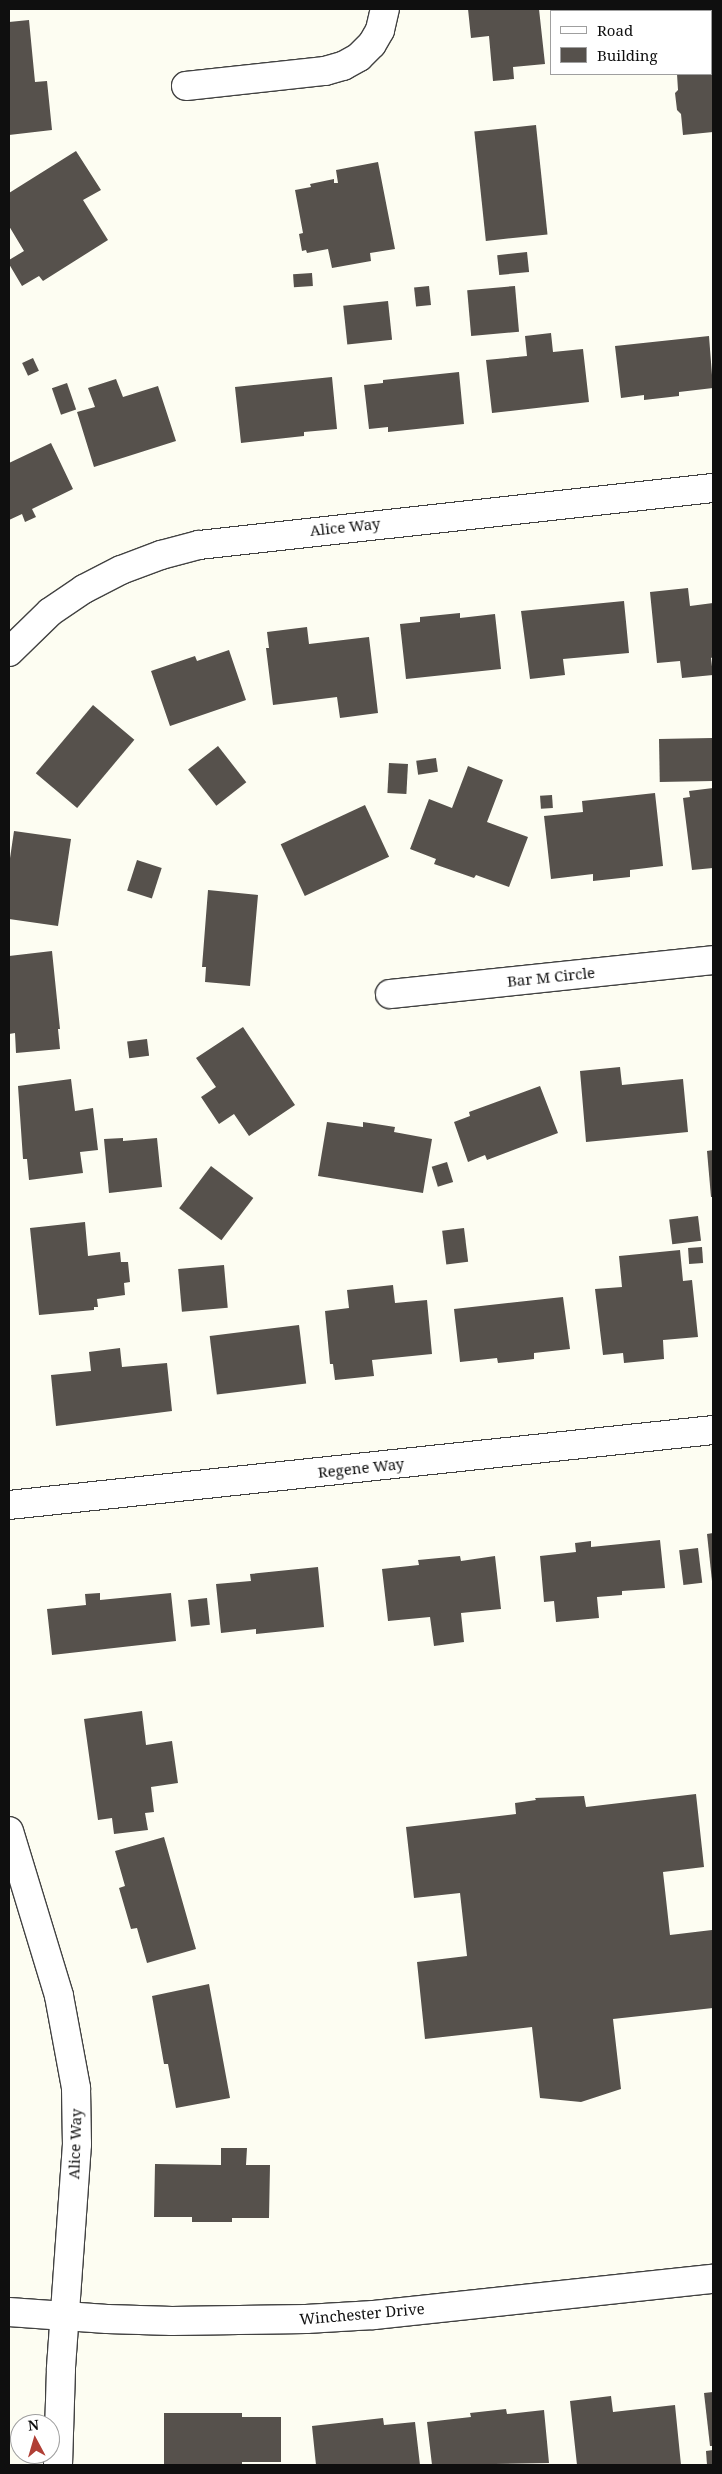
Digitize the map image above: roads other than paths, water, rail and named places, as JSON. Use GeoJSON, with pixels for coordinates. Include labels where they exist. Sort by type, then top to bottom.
{"type":"FeatureCollection","features":[{"type":"Feature","properties":{"kind":"street"},"geometry":{"type":"LineString","coordinates":[[186,86],[325,71],[343,66],[359,57],[372,44],[380,30],[385,9]]}},
{"type":"Feature","properties":{"kind":"street","name":"Alice Way"},"geometry":{"type":"LineString","coordinates":[[9,652],[50,612],[84,588],[121,570],[161,555],[199,545],[239,538],[713,488]]}},
{"type":"Feature","properties":{"kind":"street","name":"Bar M Circle"},"geometry":{"type":"LineString","coordinates":[[390,994],[713,960]]}},
{"type":"Feature","properties":{"kind":"street","name":"Regene Way"},"geometry":{"type":"LineString","coordinates":[[9,1505],[713,1430]]}},
{"type":"Feature","properties":{"kind":"street","name":"Alice Way"},"geometry":{"type":"LineString","coordinates":[[9,1831],[58,1996],[76,2088],[77,2144],[64,2316],[58,2465]]}},
{"type":"Feature","properties":{"kind":"street","name":"Winchester Drive"},"geometry":{"type":"LineString","coordinates":[[9,2312],[172,2322],[306,2320],[374,2315],[713,2279]]}}]}
